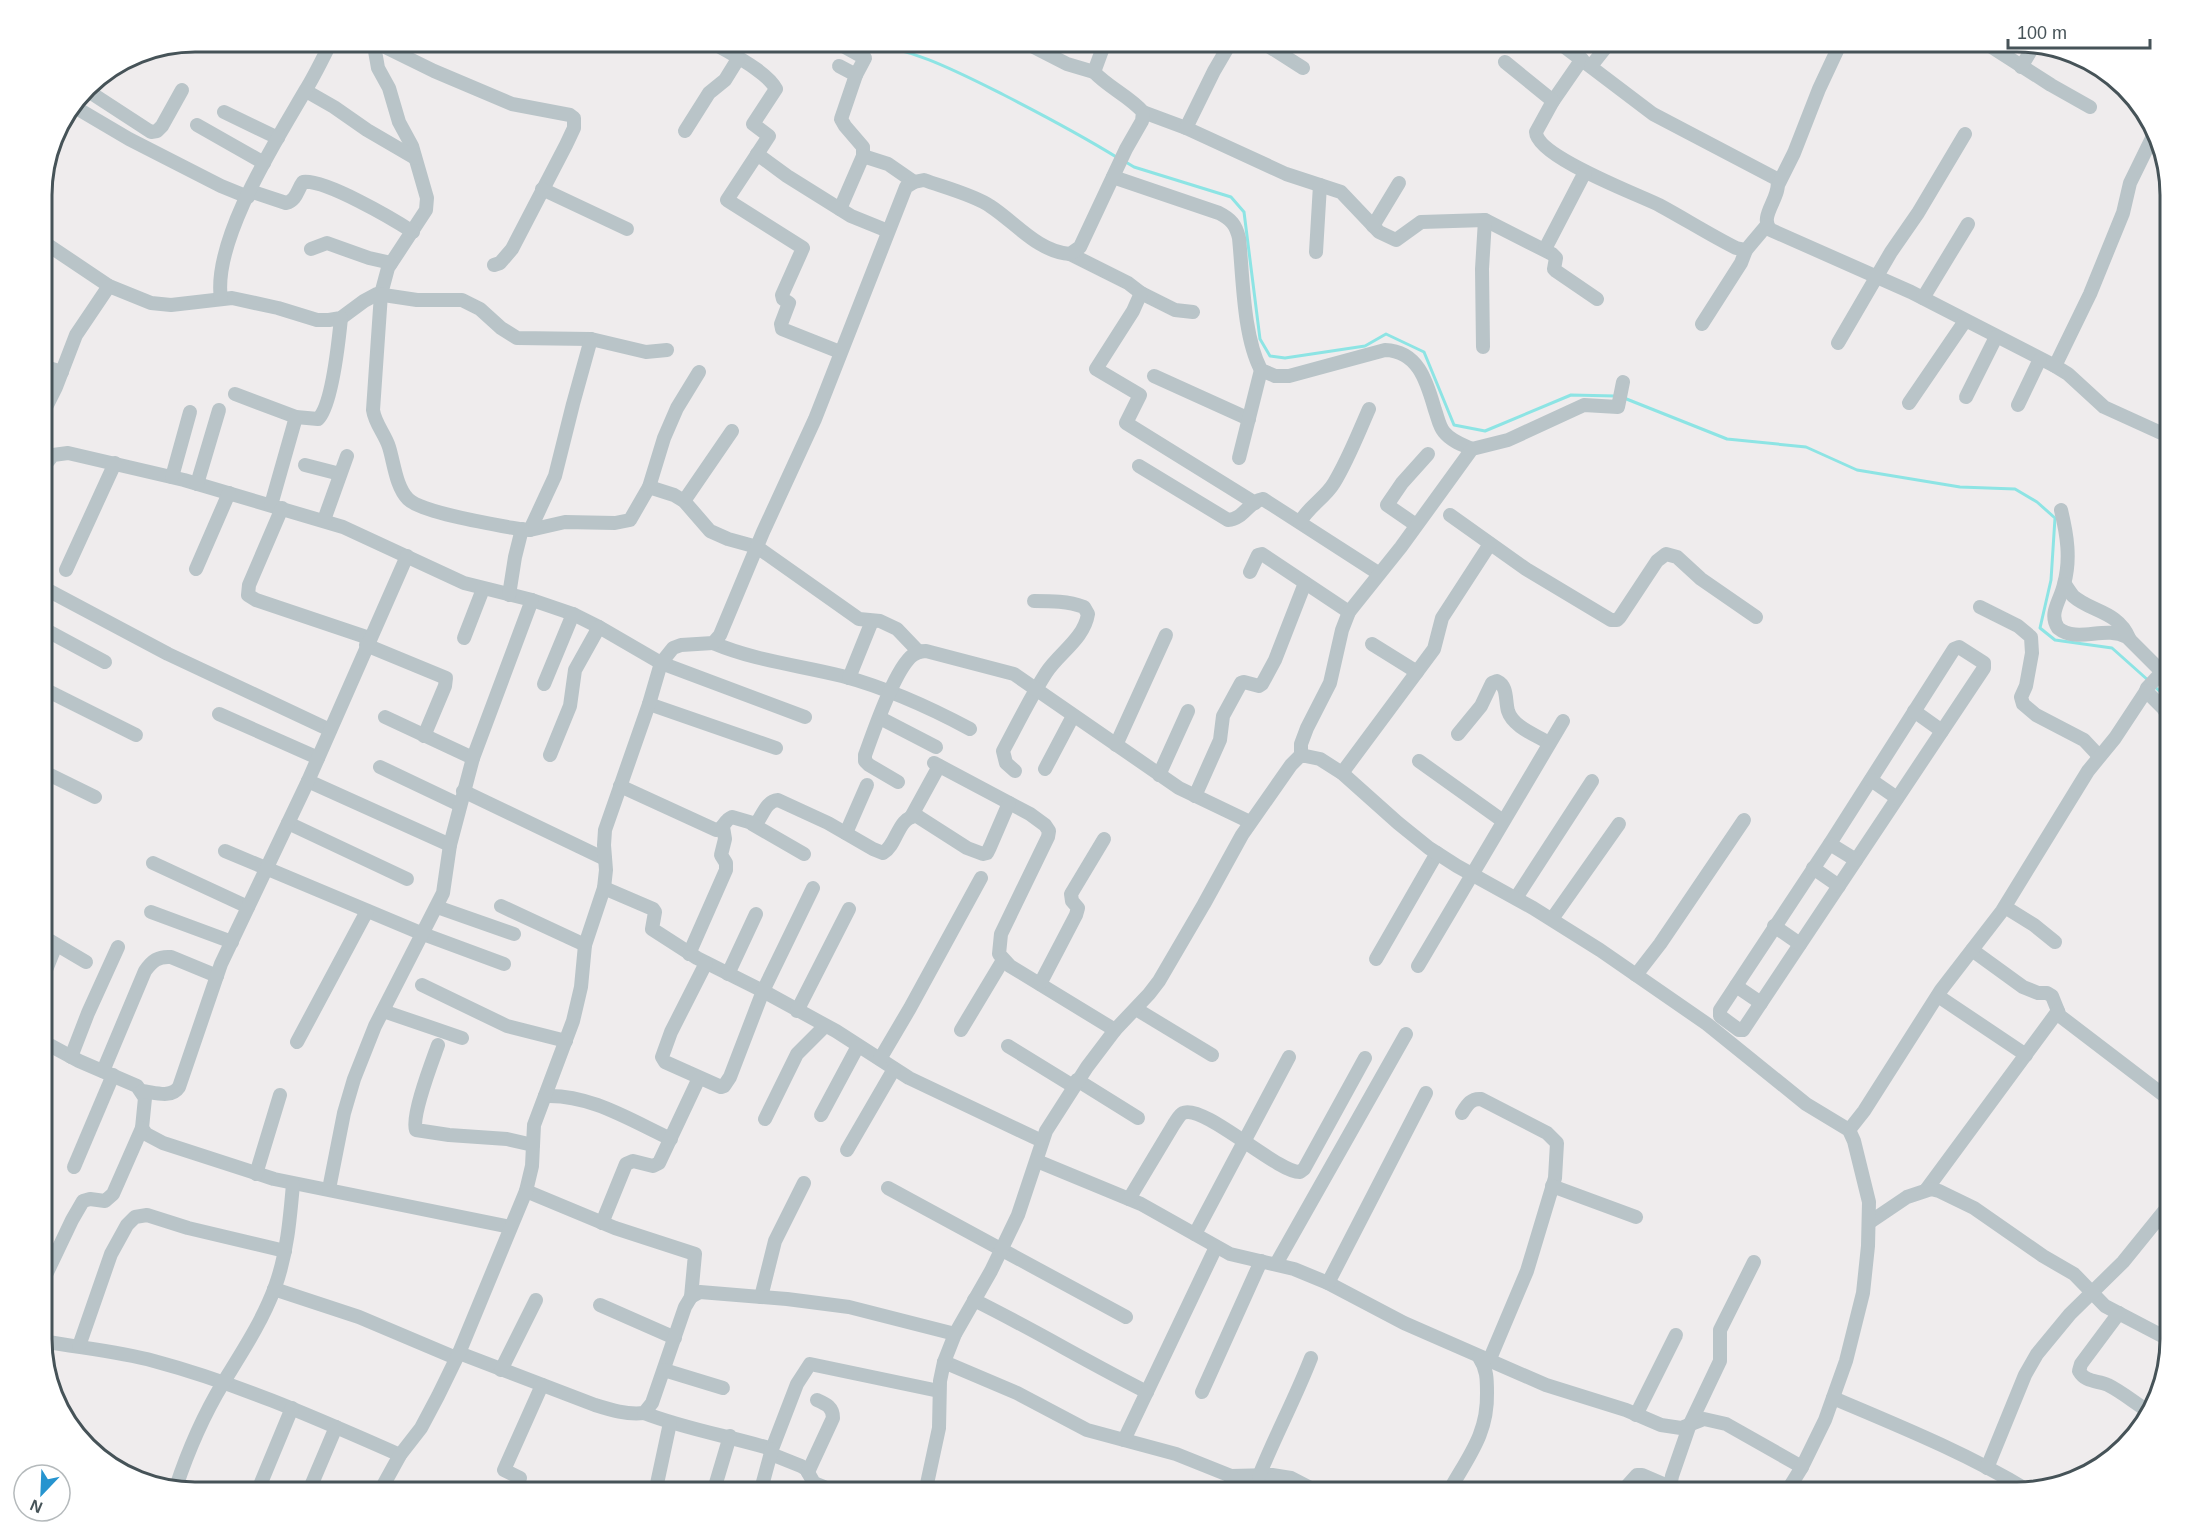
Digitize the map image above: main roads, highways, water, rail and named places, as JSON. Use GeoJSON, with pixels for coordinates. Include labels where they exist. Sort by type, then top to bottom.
{"type":"FeatureCollection","features":[{"type":"Feature","properties":{"kind":"waterway"},"geometry":{"type":"LineString","coordinates":[[907,53],[933,61],[1004,95],[1118,158]]}},
{"type":"Feature","properties":{"kind":"waterway"},"geometry":{"type":"LineString","coordinates":[[1124,161],[1134,167],[1231,197],[1244,212],[1260,339],[1270,356],[1285,358],[1365,346],[1386,334],[1424,352],[1454,425],[1485,431],[1571,395],[1615,396]]}},
{"type":"Feature","properties":{"kind":"waterway"},"geometry":{"type":"LineString","coordinates":[[1624,398],[1727,439],[1806,447],[1857,470],[1960,487],[2015,489],[2037,502],[2055,518],[2051,580],[2040,628],[2055,640],[2112,648],[2149,681]]}},
{"type":"Feature","properties":{"kind":"waterway"},"geometry":{"type":"LineString","coordinates":[[2154,686],[2160,692]]}}]}
